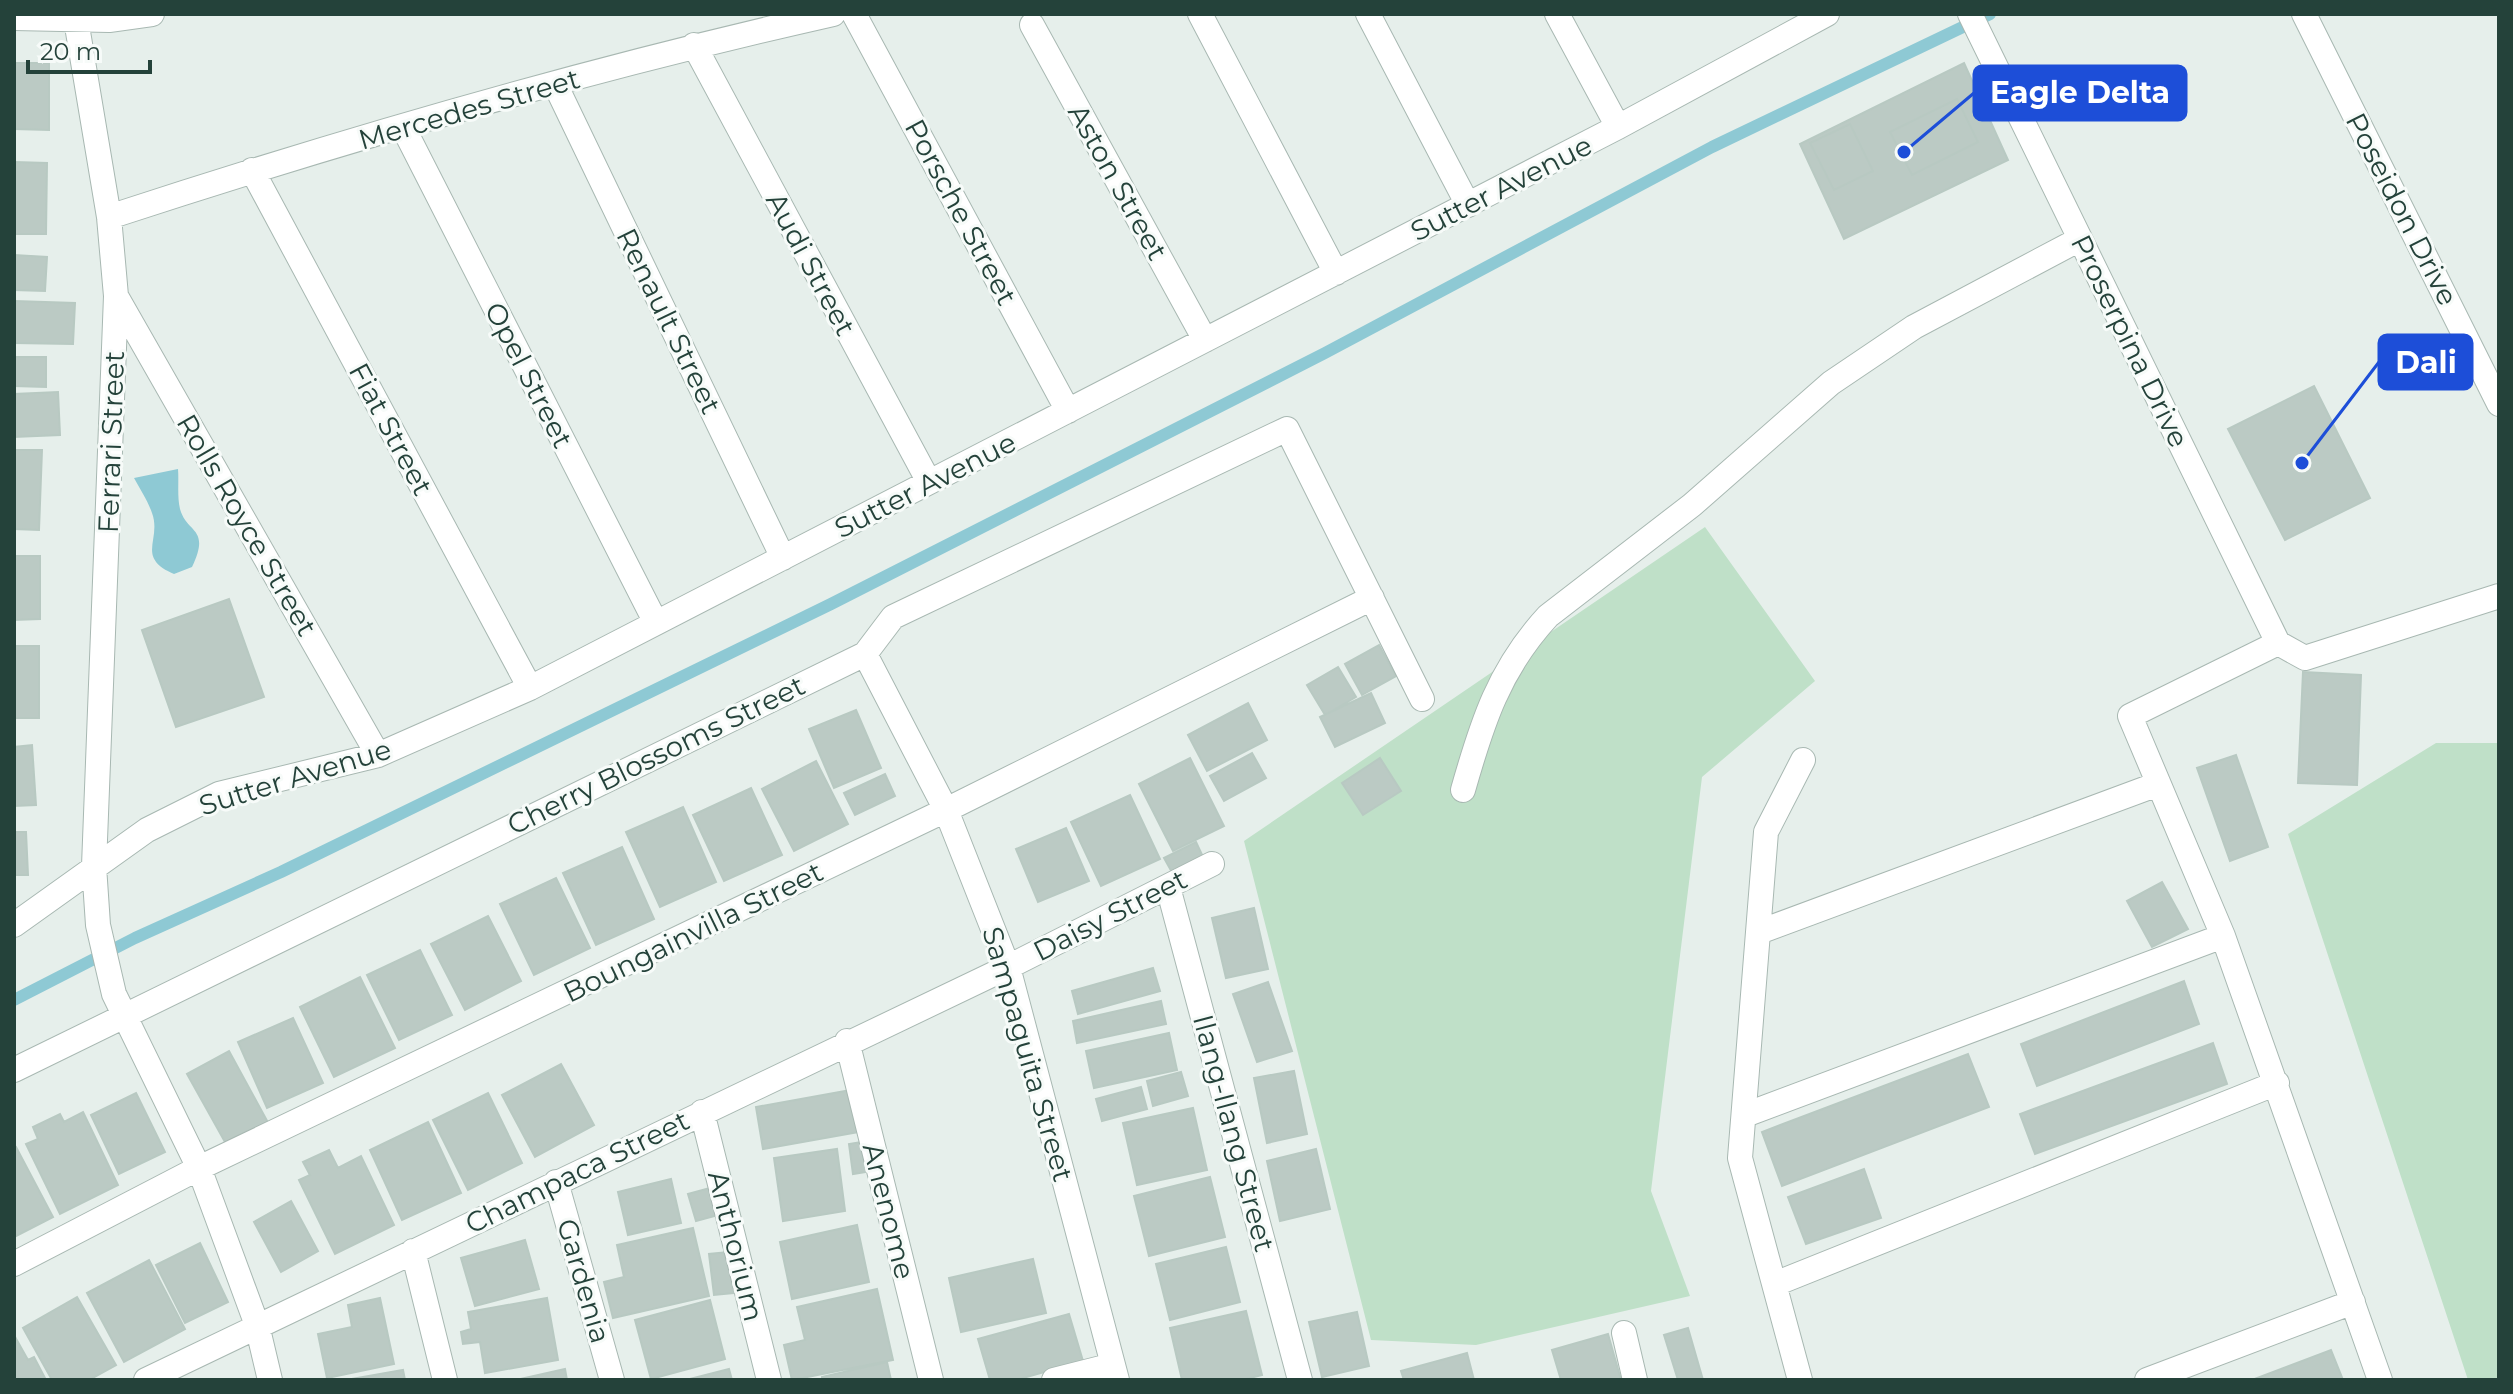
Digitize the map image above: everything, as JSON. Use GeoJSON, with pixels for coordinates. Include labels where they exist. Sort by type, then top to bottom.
{"type":"FeatureCollection","features":[{"type":"Feature","properties":{"kind":"street"},"geometry":{"type":"LineString","coordinates":[[14,18],[152,14]]}},
{"type":"Feature","properties":{"kind":"street","name":"Mercedes Street"},"geometry":{"type":"LineString","coordinates":[[109,217],[252,170],[694,45],[833,14]]}},
{"type":"Feature","properties":{"kind":"street","name":"Porsche Street"},"geometry":{"type":"LineString","coordinates":[[854,14],[1068,411]]}},
{"type":"Feature","properties":{"kind":"street"},"geometry":{"type":"LineString","coordinates":[[1200,14],[1336,273]]}},
{"type":"Feature","properties":{"kind":"street"},"geometry":{"type":"LineString","coordinates":[[1368,14],[1468,205]]}},
{"type":"Feature","properties":{"kind":"street"},"geometry":{"type":"LineString","coordinates":[[1557,14],[1618,127]]}},
{"type":"Feature","properties":{"kind":"street","name":"Sutter Avenue"},"geometry":{"type":"LineString","coordinates":[[14,925],[147,830],[219,794],[378,755],[530,688],[1468,205],[1827,14]]}},
{"type":"Feature","properties":{"kind":"street","name":"Proserpina Drive"},"geometry":{"type":"LineString","coordinates":[[1970,14],[2278,643]]}},
{"type":"Feature","properties":{"kind":"street","name":"Poseidon Drive"},"geometry":{"type":"LineString","coordinates":[[2304,14],[2499,404]]}},
{"type":"Feature","properties":{"kind":"street","name":"Ferrari Street"},"geometry":{"type":"LineString","coordinates":[[75,17],[109,217],[116,296],[94,866],[98,925],[122,1018],[199,1168],[257,1325],[270,1380]]}},
{"type":"Feature","properties":{"kind":"street","name":"Aston Street"},"geometry":{"type":"LineString","coordinates":[[1032,25],[1205,340]]}},
{"type":"Feature","properties":{"kind":"street","name":"Audi Street"},"geometry":{"type":"LineString","coordinates":[[694,45],[929,482]]}},
{"type":"Feature","properties":{"kind":"street","name":"Renault Street"},"geometry":{"type":"LineString","coordinates":[[555,84],[783,558]]}},
{"type":"Feature","properties":{"kind":"street","name":"Opel Street"},"geometry":{"type":"LineString","coordinates":[[403,127],[656,623]]}},
{"type":"Feature","properties":{"kind":"street","name":"Fiat Street"},"geometry":{"type":"LineString","coordinates":[[252,170],[530,688]]}},
{"type":"Feature","properties":{"kind":"street"},"geometry":{"type":"LineString","coordinates":[[1463,790],[1485,712],[1529,637],[1548,616],[1692,505],[1831,383],[1914,327],[2080,239]]}},
{"type":"Feature","properties":{"kind":"street","name":"Rolls Royce Street"},"geometry":{"type":"LineString","coordinates":[[116,296],[378,755]]}},
{"type":"Feature","properties":{"kind":"street","name":"Cherry Blossoms Street"},"geometry":{"type":"LineString","coordinates":[[14,1070],[865,654],[893,617],[1287,429],[1372,598]]}},
{"type":"Feature","properties":{"kind":"street"},"geometry":{"type":"LineString","coordinates":[[2380,1380],[2223,936],[2130,716],[2278,643],[2305,658],[2499,596]]}},
{"type":"Feature","properties":{"kind":"street"},"geometry":{"type":"LineString","coordinates":[[1372,598],[1422,699]]}},
{"type":"Feature","properties":{"kind":"street","name":"Boungainvilla Street"},"geometry":{"type":"LineString","coordinates":[[14,1264],[199,1168],[946,810],[1372,598]]}},
{"type":"Feature","properties":{"kind":"street","name":"Sampaguita Street"},"geometry":{"type":"LineString","coordinates":[[865,654],[946,810],[1008,967],[1115,1373]]}},
{"type":"Feature","properties":{"kind":"street"},"geometry":{"type":"LineString","coordinates":[[1800,1380],[1740,1158],[1766,832],[1803,760]]}},
{"type":"Feature","properties":{"kind":"street"},"geometry":{"type":"LineString","coordinates":[[1759,932],[2158,784]]}},
{"type":"Feature","properties":{"kind":"street","name":"Daisy Street"},"geometry":{"type":"LineString","coordinates":[[1008,967],[1212,864]]}},
{"type":"Feature","properties":{"kind":"street","name":"Ilang-Ilang Street"},"geometry":{"type":"LineString","coordinates":[[1168,887],[1300,1380]]}},
{"type":"Feature","properties":{"kind":"street"},"geometry":{"type":"LineString","coordinates":[[1745,1115],[2223,936]]}},
{"type":"Feature","properties":{"kind":"street","name":"Champaca Street"},"geometry":{"type":"LineString","coordinates":[[146,1380],[847,1041],[1008,967]]}},
{"type":"Feature","properties":{"kind":"street","name":"Anenome"},"geometry":{"type":"LineString","coordinates":[[847,1041],[931,1380]]}},
{"type":"Feature","properties":{"kind":"street"},"geometry":{"type":"LineString","coordinates":[[1775,1284],[2277,1083]]}},
{"type":"Feature","properties":{"kind":"street","name":"Anthorium"},"geometry":{"type":"LineString","coordinates":[[702,1112],[769,1380]]}},
{"type":"Feature","properties":{"kind":"street","name":"Gardenia"},"geometry":{"type":"LineString","coordinates":[[556,1182],[612,1380]]}},
{"type":"Feature","properties":{"kind":"street"},"geometry":{"type":"LineString","coordinates":[[413,1251],[445,1380]]}},
{"type":"Feature","properties":{"kind":"street"},"geometry":{"type":"LineString","coordinates":[[2147,1380],[2353,1302]]}},
{"type":"Feature","properties":{"kind":"street"},"geometry":{"type":"LineString","coordinates":[[1624,1333],[1635,1380]]}},
{"type":"Feature","properties":{"kind":"street"},"geometry":{"type":"LineString","coordinates":[[1054,1380],[1115,1373]]}},
{"type":"Feature","properties":{"kind":"green space"},"geometry":{"type":"Polygon","coordinates":[[[1705,527],[1815,681],[1702,777],[1651,1191],[1690,1296],[1476,1345],[1371,1340],[1244,841],[1705,527]]]}},
{"type":"Feature","properties":{"kind":"green space"},"geometry":{"type":"Polygon","coordinates":[[[2436,743],[2499,743],[2499,1380],[2468,1380],[2288,834],[2436,743]]]}},
{"type":"Feature","properties":{"kind":"water"},"geometry":{"type":"Polygon","coordinates":[[[178,469],[180,509],[196,532],[199,545],[192,567],[174,574],[162,568],[153,554],[152,513],[134,478],[178,469]]]}},
{"type":"Feature","properties":{"kind":"building"},"geometry":{"type":"Polygon","coordinates":[[[14,63],[49,63],[49,130],[14,129],[14,63]]]}},
{"type":"Feature","properties":{"kind":"building"},"geometry":{"type":"Polygon","coordinates":[[[1964,63],[2008,160],[1844,239],[1800,144],[1964,63]]]}},
{"type":"Feature","properties":{"kind":"building"},"geometry":{"type":"Polygon","coordinates":[[[1957,99],[1978,142],[1912,175],[1890,132],[1957,99]]]}},
{"type":"Feature","properties":{"kind":"building"},"geometry":{"type":"Polygon","coordinates":[[[1850,124],[1873,171],[1834,190],[1810,143],[1850,124]]]}},
{"type":"Feature","properties":{"kind":"building"},"geometry":{"type":"Polygon","coordinates":[[[14,162],[47,163],[46,234],[14,234],[14,162]]]}},
{"type":"Feature","properties":{"kind":"building"},"geometry":{"type":"Polygon","coordinates":[[[14,255],[47,257],[45,291],[14,290],[14,255]]]}},
{"type":"Feature","properties":{"kind":"building"},"geometry":{"type":"Polygon","coordinates":[[[14,301],[75,303],[73,344],[14,343],[14,301]]]}},
{"type":"Feature","properties":{"kind":"building"},"geometry":{"type":"Polygon","coordinates":[[[14,357],[46,357],[46,387],[14,386],[14,357]]]}},
{"type":"Feature","properties":{"kind":"building"},"geometry":{"type":"Polygon","coordinates":[[[2314,386],[2370,498],[2285,540],[2228,429],[2314,386]]]}},
{"type":"Feature","properties":{"kind":"building"},"geometry":{"type":"Polygon","coordinates":[[[58,392],[60,435],[14,437],[14,394],[58,392]]]}},
{"type":"Feature","properties":{"kind":"building"},"geometry":{"type":"Polygon","coordinates":[[[14,450],[42,450],[39,530],[14,529],[14,450]]]}},
{"type":"Feature","properties":{"kind":"building"},"geometry":{"type":"Polygon","coordinates":[[[14,556],[40,556],[40,619],[14,620],[14,556]]]}},
{"type":"Feature","properties":{"kind":"building"},"geometry":{"type":"Polygon","coordinates":[[[229,599],[264,697],[176,727],[142,630],[229,599]]]}},
{"type":"Feature","properties":{"kind":"building"},"geometry":{"type":"Polygon","coordinates":[[[1379,645],[1396,676],[1362,695],[1345,664],[1379,645]]]}},
{"type":"Feature","properties":{"kind":"building"},"geometry":{"type":"Polygon","coordinates":[[[14,646],[39,646],[39,718],[14,718],[14,646]]]}},
{"type":"Feature","properties":{"kind":"building"},"geometry":{"type":"Polygon","coordinates":[[[1338,667],[1356,697],[1325,715],[1307,685],[1338,667]]]}},
{"type":"Feature","properties":{"kind":"building"},"geometry":{"type":"Polygon","coordinates":[[[2303,672],[2361,675],[2357,785],[2298,783],[2303,672]]]}},
{"type":"Feature","properties":{"kind":"building"},"geometry":{"type":"Polygon","coordinates":[[[1371,693],[1385,723],[1335,747],[1320,717],[1371,693]]]}},
{"type":"Feature","properties":{"kind":"building"},"geometry":{"type":"Polygon","coordinates":[[[1248,703],[1267,740],[1207,771],[1188,735],[1248,703]]]}},
{"type":"Feature","properties":{"kind":"building"},"geometry":{"type":"Polygon","coordinates":[[[856,710],[881,768],[834,788],[809,729],[856,710]]]}},
{"type":"Feature","properties":{"kind":"building"},"geometry":{"type":"Polygon","coordinates":[[[32,745],[36,805],[14,806],[14,747],[32,745]]]}},
{"type":"Feature","properties":{"kind":"building"},"geometry":{"type":"Polygon","coordinates":[[[1252,753],[1266,778],[1224,801],[1210,776],[1252,753]]]}},
{"type":"Feature","properties":{"kind":"building"},"geometry":{"type":"Polygon","coordinates":[[[2236,755],[2268,847],[2230,861],[2197,768],[2236,755]]]}},
{"type":"Feature","properties":{"kind":"building"},"geometry":{"type":"Polygon","coordinates":[[[1190,758],[1224,826],[1173,851],[1139,784],[1190,758]]]}},
{"type":"Feature","properties":{"kind":"building"},"geometry":{"type":"Polygon","coordinates":[[[1380,758],[1401,791],[1363,815],[1342,783],[1380,758]]]}},
{"type":"Feature","properties":{"kind":"building"},"geometry":{"type":"Polygon","coordinates":[[[816,761],[848,824],[794,851],[762,789],[816,761]]]}},
{"type":"Feature","properties":{"kind":"building"},"geometry":{"type":"Polygon","coordinates":[[[885,774],[895,796],[855,815],[844,793],[885,774]]]}},
{"type":"Feature","properties":{"kind":"building"},"geometry":{"type":"Polygon","coordinates":[[[751,788],[782,855],[724,881],[693,815],[751,788]]]}},
{"type":"Feature","properties":{"kind":"building"},"geometry":{"type":"Polygon","coordinates":[[[1130,795],[1160,859],[1101,886],[1071,822],[1130,795]]]}},
{"type":"Feature","properties":{"kind":"building"},"geometry":{"type":"Polygon","coordinates":[[[683,807],[716,882],[660,907],[626,832],[683,807]]]}},
{"type":"Feature","properties":{"kind":"building"},"geometry":{"type":"Polygon","coordinates":[[[1066,828],[1089,881],[1038,902],[1016,849],[1066,828]]]}},
{"type":"Feature","properties":{"kind":"building"},"geometry":{"type":"Polygon","coordinates":[[[14,832],[26,832],[28,875],[14,875],[14,832]]]}},
{"type":"Feature","properties":{"kind":"building"},"geometry":{"type":"Polygon","coordinates":[[[1196,842],[1204,859],[1174,876],[1164,858],[1196,842]]]}},
{"type":"Feature","properties":{"kind":"building"},"geometry":{"type":"Polygon","coordinates":[[[622,847],[654,919],[596,945],[563,873],[622,847]]]}},
{"type":"Feature","properties":{"kind":"building"},"geometry":{"type":"Polygon","coordinates":[[[556,878],[590,948],[534,975],[500,904],[556,878]]]}},
{"type":"Feature","properties":{"kind":"building"},"geometry":{"type":"Polygon","coordinates":[[[2162,882],[2188,929],[2152,947],[2127,901],[2162,882]]]}},
{"type":"Feature","properties":{"kind":"building"},"geometry":{"type":"Polygon","coordinates":[[[1254,908],[1268,969],[1226,978],[1212,918],[1254,908]]]}},
{"type":"Feature","properties":{"kind":"building"},"geometry":{"type":"Polygon","coordinates":[[[488,916],[521,981],[465,1010],[431,944],[488,916]]]}},
{"type":"Feature","properties":{"kind":"building"},"geometry":{"type":"Polygon","coordinates":[[[420,950],[452,1015],[399,1040],[367,975],[420,950]]]}},
{"type":"Feature","properties":{"kind":"building"},"geometry":{"type":"Polygon","coordinates":[[[1153,968],[1160,991],[1078,1014],[1072,991],[1153,968]]]}},
{"type":"Feature","properties":{"kind":"building"},"geometry":{"type":"Polygon","coordinates":[[[360,977],[395,1048],[334,1077],[300,1007],[360,977]]]}},
{"type":"Feature","properties":{"kind":"building"},"geometry":{"type":"Polygon","coordinates":[[[2184,981],[2199,1024],[2037,1086],[2021,1044],[2184,981]]]}},
{"type":"Feature","properties":{"kind":"building"},"geometry":{"type":"Polygon","coordinates":[[[1268,982],[1292,1051],[1257,1062],[1233,994],[1268,982]]]}},
{"type":"Feature","properties":{"kind":"building"},"geometry":{"type":"Polygon","coordinates":[[[1161,1001],[1166,1024],[1077,1043],[1073,1021],[1161,1001]]]}},
{"type":"Feature","properties":{"kind":"building"},"geometry":{"type":"Polygon","coordinates":[[[293,1018],[323,1083],[267,1108],[238,1042],[293,1018]]]}},
{"type":"Feature","properties":{"kind":"building"},"geometry":{"type":"Polygon","coordinates":[[[1169,1033],[1177,1070],[1094,1088],[1086,1051],[1169,1033]]]}},
{"type":"Feature","properties":{"kind":"building"},"geometry":{"type":"Polygon","coordinates":[[[2213,1043],[2227,1084],[2035,1154],[2020,1114],[2213,1043]]]}},
{"type":"Feature","properties":{"kind":"building"},"geometry":{"type":"Polygon","coordinates":[[[229,1051],[271,1128],[230,1151],[187,1074],[229,1051]]]}},
{"type":"Feature","properties":{"kind":"building"},"geometry":{"type":"Polygon","coordinates":[[[1968,1054],[1989,1107],[1782,1186],[1762,1132],[1968,1054]]]}},
{"type":"Feature","properties":{"kind":"building"},"geometry":{"type":"Polygon","coordinates":[[[561,1064],[594,1125],[535,1157],[502,1095],[561,1064]]]}},
{"type":"Feature","properties":{"kind":"building"},"geometry":{"type":"Polygon","coordinates":[[[1294,1071],[1307,1134],[1267,1143],[1254,1078],[1294,1071]]]}},
{"type":"Feature","properties":{"kind":"building"},"geometry":{"type":"Polygon","coordinates":[[[1181,1072],[1188,1096],[1153,1106],[1147,1081],[1181,1072]]]}},
{"type":"Feature","properties":{"kind":"building"},"geometry":{"type":"Polygon","coordinates":[[[1141,1087],[1147,1109],[1102,1121],[1096,1099],[1141,1087]]]}},
{"type":"Feature","properties":{"kind":"building"},"geometry":{"type":"Polygon","coordinates":[[[851,1090],[859,1132],[763,1149],[756,1107],[851,1090]]]}},
{"type":"Feature","properties":{"kind":"building"},"geometry":{"type":"Polygon","coordinates":[[[136,1093],[165,1152],[119,1174],[91,1115],[136,1093]]]}},
{"type":"Feature","properties":{"kind":"building"},"geometry":{"type":"Polygon","coordinates":[[[488,1093],[522,1163],[468,1190],[433,1120],[488,1093]]]}},
{"type":"Feature","properties":{"kind":"building"},"geometry":{"type":"Polygon","coordinates":[[[1193,1108],[1207,1170],[1137,1185],[1123,1123],[1193,1108]]]}},
{"type":"Feature","properties":{"kind":"building"},"geometry":{"type":"Polygon","coordinates":[[[83,1112],[118,1185],[60,1214],[26,1144],[38,1139],[33,1127],[60,1114],[64,1122],[83,1112]]]}},
{"type":"Feature","properties":{"kind":"building"},"geometry":{"type":"Polygon","coordinates":[[[428,1122],[461,1193],[402,1220],[370,1150],[428,1122]]]}},
{"type":"Feature","properties":{"kind":"building"},"geometry":{"type":"Polygon","coordinates":[[[862,1142],[866,1172],[853,1174],[849,1144],[862,1142]]]}},
{"type":"Feature","properties":{"kind":"building"},"geometry":{"type":"Polygon","coordinates":[[[14,1148],[53,1217],[14,1237],[14,1148]]]}},
{"type":"Feature","properties":{"kind":"building"},"geometry":{"type":"Polygon","coordinates":[[[837,1149],[845,1211],[783,1221],[774,1158],[837,1149]]]}},
{"type":"Feature","properties":{"kind":"building"},"geometry":{"type":"Polygon","coordinates":[[[1316,1149],[1330,1209],[1280,1221],[1267,1161],[1316,1149]]]}},
{"type":"Feature","properties":{"kind":"building"},"geometry":{"type":"Polygon","coordinates":[[[329,1150],[338,1168],[361,1156],[394,1225],[335,1254],[299,1180],[310,1175],[303,1162],[329,1150]]]}},
{"type":"Feature","properties":{"kind":"building"},"geometry":{"type":"Polygon","coordinates":[[[1864,1169],[1881,1218],[1806,1244],[1788,1197],[1864,1169]]]}},
{"type":"Feature","properties":{"kind":"building"},"geometry":{"type":"Polygon","coordinates":[[[1210,1177],[1225,1237],[1149,1256],[1134,1196],[1210,1177]]]}},
{"type":"Feature","properties":{"kind":"building"},"geometry":{"type":"Polygon","coordinates":[[[671,1179],[681,1223],[628,1235],[618,1192],[671,1179]]]}},
{"type":"Feature","properties":{"kind":"building"},"geometry":{"type":"Polygon","coordinates":[[[710,1188],[718,1215],[696,1221],[688,1194],[710,1188]]]}},
{"type":"Feature","properties":{"kind":"building"},"geometry":{"type":"Polygon","coordinates":[[[291,1201],[318,1251],[281,1272],[254,1222],[291,1201]]]}},
{"type":"Feature","properties":{"kind":"building"},"geometry":{"type":"Polygon","coordinates":[[[857,1225],[869,1282],[792,1299],[780,1242],[857,1225]]]}},
{"type":"Feature","properties":{"kind":"building"},"geometry":{"type":"Polygon","coordinates":[[[693,1228],[709,1296],[613,1318],[604,1282],[624,1277],[617,1245],[693,1228]]]}},
{"type":"Feature","properties":{"kind":"building"},"geometry":{"type":"Polygon","coordinates":[[[525,1240],[539,1289],[475,1306],[461,1258],[525,1240]]]}},
{"type":"Feature","properties":{"kind":"building"},"geometry":{"type":"Polygon","coordinates":[[[200,1243],[228,1302],[185,1323],[156,1265],[200,1243]]]}},
{"type":"Feature","properties":{"kind":"building"},"geometry":{"type":"Polygon","coordinates":[[[1226,1247],[1240,1302],[1170,1320],[1156,1264],[1226,1247]]]}},
{"type":"Feature","properties":{"kind":"building"},"geometry":{"type":"Polygon","coordinates":[[[728,1252],[733,1293],[714,1295],[709,1254],[728,1252]]]}},
{"type":"Feature","properties":{"kind":"building"},"geometry":{"type":"Polygon","coordinates":[[[1033,1259],[1046,1313],[961,1332],[949,1278],[1033,1259]]]}},
{"type":"Feature","properties":{"kind":"building"},"geometry":{"type":"Polygon","coordinates":[[[149,1260],[185,1329],[124,1362],[87,1293],[149,1260]]]}},
{"type":"Feature","properties":{"kind":"building"},"geometry":{"type":"Polygon","coordinates":[[[877,1289],[893,1360],[792,1380],[784,1345],[805,1340],[797,1307],[877,1289]]]}},
{"type":"Feature","properties":{"kind":"building"},"geometry":{"type":"Polygon","coordinates":[[[77,1297],[116,1365],[89,1380],[52,1380],[23,1328],[77,1297]]]}},
{"type":"Feature","properties":{"kind":"building"},"geometry":{"type":"Polygon","coordinates":[[[380,1298],[394,1364],[327,1378],[318,1334],[352,1327],[348,1305],[380,1298]]]}},
{"type":"Feature","properties":{"kind":"building"},"geometry":{"type":"Polygon","coordinates":[[[547,1298],[558,1360],[485,1373],[480,1342],[463,1344],[461,1332],[471,1329],[468,1312],[547,1298]]]}},
{"type":"Feature","properties":{"kind":"building"},"geometry":{"type":"Polygon","coordinates":[[[710,1300],[725,1359],[651,1379],[635,1320],[710,1300]]]}},
{"type":"Feature","properties":{"kind":"building"},"geometry":{"type":"Polygon","coordinates":[[[1246,1311],[1262,1375],[1242,1380],[1182,1380],[1170,1328],[1246,1311]]]}},
{"type":"Feature","properties":{"kind":"building"},"geometry":{"type":"Polygon","coordinates":[[[1357,1312],[1369,1366],[1322,1377],[1309,1322],[1357,1312]]]}},
{"type":"Feature","properties":{"kind":"building"},"geometry":{"type":"Polygon","coordinates":[[[1069,1314],[1083,1361],[1016,1380],[990,1380],[978,1339],[1069,1314]]]}},
{"type":"Feature","properties":{"kind":"building"},"geometry":{"type":"Polygon","coordinates":[[[1688,1328],[1703,1380],[1678,1380],[1664,1335],[1688,1328]]]}},
{"type":"Feature","properties":{"kind":"building"},"geometry":{"type":"Polygon","coordinates":[[[1608,1334],[1621,1380],[1561,1380],[1552,1350],[1608,1334]]]}},
{"type":"Feature","properties":{"kind":"building"},"geometry":{"type":"Polygon","coordinates":[[[14,1335],[28,1360],[34,1357],[46,1380],[14,1380],[14,1335]]]}},
{"type":"Feature","properties":{"kind":"building"},"geometry":{"type":"Polygon","coordinates":[[[2331,1350],[2343,1380],[2252,1380],[2331,1350]]]}},
{"type":"Feature","properties":{"kind":"building"},"geometry":{"type":"Polygon","coordinates":[[[1467,1353],[1474,1380],[1404,1380],[1401,1371],[1467,1353]]]}},
{"type":"Feature","properties":{"kind":"building"},"geometry":{"type":"Polygon","coordinates":[[[887,1362],[891,1380],[822,1380],[822,1377],[887,1362]]]}},
{"type":"Feature","properties":{"kind":"building"},"geometry":{"type":"Polygon","coordinates":[[[565,1369],[567,1380],[516,1380],[565,1369]]]}},
{"type":"Feature","properties":{"kind":"building"},"geometry":{"type":"Polygon","coordinates":[[[729,1369],[732,1380],[686,1380],[729,1369]]]}},
{"type":"Feature","properties":{"kind":"building"},"geometry":{"type":"Polygon","coordinates":[[[403,1370],[405,1380],[346,1380],[403,1370]]]}},
{"type":"Feature","properties":{"kind":"waterway"},"geometry":{"type":"LineString","coordinates":[[14,1000],[135,938],[281,872],[831,604],[1325,353],[1712,147],[1990,14]]}},
{"type":"Feature","properties":{"kind":"place","name":"Eagle Delta"},"geometry":{"type":"Point","coordinates":[1904,152]}},
{"type":"Feature","properties":{"kind":"place","name":"Dali"},"geometry":{"type":"Point","coordinates":[2302,463]}}]}
